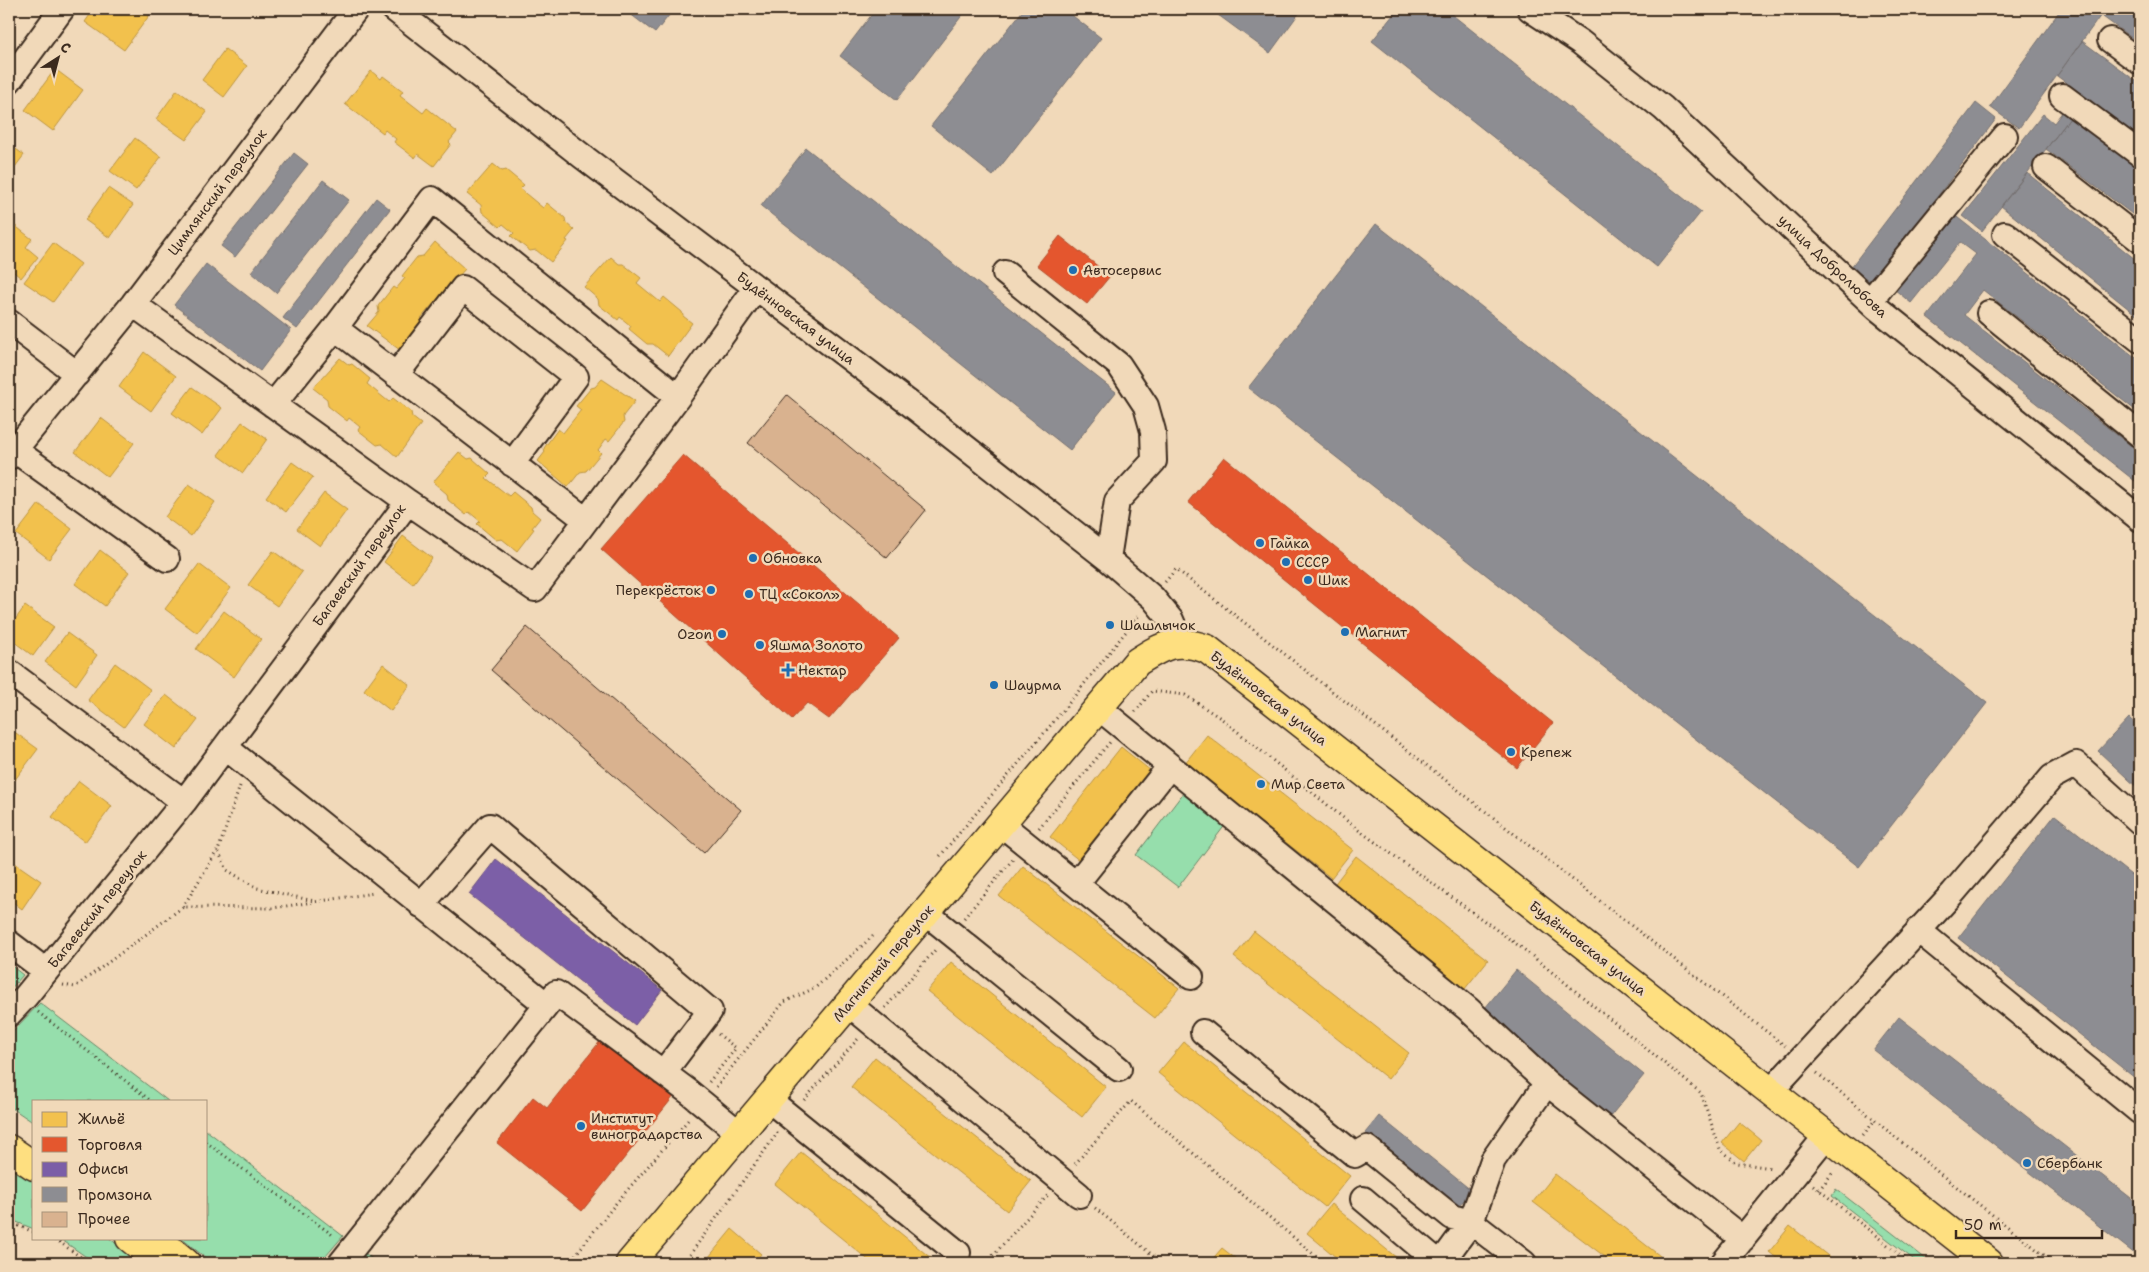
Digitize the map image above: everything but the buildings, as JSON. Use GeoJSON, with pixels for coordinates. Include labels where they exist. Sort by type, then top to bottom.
{"type":"FeatureCollection","features":[{"type":"Feature","properties":{"kind":"main road","name":"Будённовская улица"},"geometry":{"type":"LineString","coordinates":[[1137,662],[1161,646],[1190,643],[1207,649],[1989,1263]]}},
{"type":"Feature","properties":{"kind":"main road","name":"Магнитный переулок"},"geometry":{"type":"LineString","coordinates":[[630,1263],[1137,662]]}},
{"type":"Feature","properties":{"kind":"main road"},"geometry":{"type":"LineString","coordinates":[[9,1129],[32,1145]]}},
{"type":"Feature","properties":{"kind":"main road"},"geometry":{"type":"LineString","coordinates":[[9,1149],[32,1165]]}},
{"type":"Feature","properties":{"kind":"main road"},"geometry":{"type":"LineString","coordinates":[[132,1240],[160,1263]]}},
{"type":"Feature","properties":{"kind":"main road"},"geometry":{"type":"LineString","coordinates":[[158,1240],[186,1263]]}},
{"type":"Feature","properties":{"kind":"street"},"geometry":{"type":"LineString","coordinates":[[9,81],[62,9]]}},
{"type":"Feature","properties":{"kind":"street","name":"Цимлянский переулок"},"geometry":{"type":"LineString","coordinates":[[167,560],[11,451],[77,374],[133,304],[356,9]]}},
{"type":"Feature","properties":{"kind":"street","name":"Будённовская улица"},"geometry":{"type":"LineString","coordinates":[[394,9],[582,156],[909,403],[1108,559],[1153,598],[1171,620],[1181,643]]}},
{"type":"Feature","properties":{"kind":"street","name":"улица Добролюбова"},"geometry":{"type":"LineString","coordinates":[[1530,9],[1580,42],[1663,108],[1870,301],[2140,519]]}},
{"type":"Feature","properties":{"kind":"street"},"geometry":{"type":"LineString","coordinates":[[2110,40],[2140,62]]}},
{"type":"Feature","properties":{"kind":"street"},"geometry":{"type":"LineString","coordinates":[[2062,96],[2140,154]]}},
{"type":"Feature","properties":{"kind":"street"},"geometry":{"type":"LineString","coordinates":[[1870,301],[2005,136]]}},
{"type":"Feature","properties":{"kind":"street"},"geometry":{"type":"LineString","coordinates":[[2046,167],[2140,240]]}},
{"type":"Feature","properties":{"kind":"street"},"geometry":{"type":"LineString","coordinates":[[273,405],[335,328],[432,199],[678,397]]}},
{"type":"Feature","properties":{"kind":"street"},"geometry":{"type":"LineString","coordinates":[[2005,234],[2140,340]]}},
{"type":"Feature","properties":{"kind":"street"},"geometry":{"type":"LineString","coordinates":[[1005,273],[1119,365],[1146,406],[1153,431],[1154,460],[1117,501],[1108,559]]}},
{"type":"Feature","properties":{"kind":"street"},"geometry":{"type":"LineString","coordinates":[[396,375],[463,288],[576,377],[512,464]]}},
{"type":"Feature","properties":{"kind":"street"},"geometry":{"type":"LineString","coordinates":[[408,502],[535,588],[678,397],[756,288]]}},
{"type":"Feature","properties":{"kind":"street","name":"Багаевский переулок"},"geometry":{"type":"LineString","coordinates":[[15,1007],[52,978],[408,502],[133,304]]}},
{"type":"Feature","properties":{"kind":"street"},"geometry":{"type":"LineString","coordinates":[[1989,313],[2140,435]]}},
{"type":"Feature","properties":{"kind":"street"},"geometry":{"type":"LineString","coordinates":[[9,322],[77,374]]}},
{"type":"Feature","properties":{"kind":"street"},"geometry":{"type":"LineString","coordinates":[[335,328],[586,520]]}},
{"type":"Feature","properties":{"kind":"street"},"geometry":{"type":"LineString","coordinates":[[9,672],[184,802]]}},
{"type":"Feature","properties":{"kind":"street"},"geometry":{"type":"LineString","coordinates":[[1099,708],[1468,1009],[1547,1083],[1743,1239]]}},
{"type":"Feature","properties":{"kind":"street"},"geometry":{"type":"LineString","coordinates":[[225,747],[547,1005]]}},
{"type":"Feature","properties":{"kind":"street"},"geometry":{"type":"LineString","coordinates":[[1771,1091],[1918,930],[2052,778],[2076,764],[2140,822]]}},
{"type":"Feature","properties":{"kind":"street"},"geometry":{"type":"LineString","coordinates":[[1076,884],[1170,766]]}},
{"type":"Feature","properties":{"kind":"street"},"geometry":{"type":"LineString","coordinates":[[1001,824],[1191,977]]}},
{"type":"Feature","properties":{"kind":"street"},"geometry":{"type":"LineString","coordinates":[[422,905],[490,826],[710,1011],[663,1073]]}},
{"type":"Feature","properties":{"kind":"street"},"geometry":{"type":"LineString","coordinates":[[926,913],[1119,1069]]}},
{"type":"Feature","properties":{"kind":"street"},"geometry":{"type":"LineString","coordinates":[[1918,930],[2140,1112]]}},
{"type":"Feature","properties":{"kind":"street"},"geometry":{"type":"LineString","coordinates":[[9,943],[52,978]]}},
{"type":"Feature","properties":{"kind":"street"},"geometry":{"type":"LineString","coordinates":[[347,1256],[556,992],[663,1073],[739,1134]]}},
{"type":"Feature","properties":{"kind":"street"},"geometry":{"type":"LineString","coordinates":[[848,1004],[1079,1195]]}},
{"type":"Feature","properties":{"kind":"street"},"geometry":{"type":"LineString","coordinates":[[1204,1032],[1355,1155],[1367,1148],[1452,1217],[1471,1222],[1524,1263]]}},
{"type":"Feature","properties":{"kind":"street"},"geometry":{"type":"LineString","coordinates":[[1363,1199],[1440,1263],[1471,1222],[1493,1160],[1547,1083]]}},
{"type":"Feature","properties":{"kind":"street"},"geometry":{"type":"LineString","coordinates":[[768,1099],[958,1253]]}},
{"type":"Feature","properties":{"kind":"street"},"geometry":{"type":"LineString","coordinates":[[1723,1263],[1826,1135]]}},
{"type":"Feature","properties":{"kind":"path"},"geometry":{"type":"LineString","coordinates":[[938,858],[1061,713],[1176,569],[1786,1048]]}},
{"type":"Feature","properties":{"kind":"path"},"geometry":{"type":"LineString","coordinates":[[684,1263],[789,1116],[976,904],[1152,692],[1185,695],[1222,719],[1357,829],[1526,951],[1701,1093],[1720,1149],[1737,1163],[1797,1172],[1910,1263]]}},
{"type":"Feature","properties":{"kind":"path"},"geometry":{"type":"LineString","coordinates":[[52,978],[75,987],[183,907],[218,851],[228,815],[242,779],[251,768]]}},
{"type":"Feature","properties":{"kind":"path"},"geometry":{"type":"LineString","coordinates":[[218,851],[227,870],[257,888],[317,901]]}},
{"type":"Feature","properties":{"kind":"path"},"geometry":{"type":"LineString","coordinates":[[183,907],[273,908],[402,889]]}},
{"type":"Feature","properties":{"kind":"path"},"geometry":{"type":"LineString","coordinates":[[569,1263],[699,1101],[784,1002],[815,988],[877,933]]}},
{"type":"Feature","properties":{"kind":"path"},"geometry":{"type":"LineString","coordinates":[[15,1007],[150,1100]]}},
{"type":"Feature","properties":{"kind":"path"},"geometry":{"type":"LineString","coordinates":[[699,1101],[736,1048],[703,1022]]}},
{"type":"Feature","properties":{"kind":"path"},"geometry":{"type":"LineString","coordinates":[[1816,1072],[1944,1177],[2054,1263]]}},
{"type":"Feature","properties":{"kind":"path"},"geometry":{"type":"LineString","coordinates":[[986,1263],[1131,1101],[1324,1263]]}},
{"type":"Feature","properties":{"kind":"path"},"geometry":{"type":"LineString","coordinates":[[208,1144],[347,1256]]}},
{"type":"Feature","properties":{"kind":"path"},"geometry":{"type":"LineString","coordinates":[[1079,1195],[1162,1263]]}},
{"type":"Feature","properties":{"kind":"path"},"geometry":{"type":"LineString","coordinates":[[9,1222],[32,1231]]}},
{"type":"Feature","properties":{"kind":"path"},"geometry":{"type":"LineString","coordinates":[[55,1240],[89,1263]]}},
{"type":"Feature","properties":{"kind":"green space"},"geometry":{"type":"Polygon","coordinates":[[[1184,792],[1226,824],[1178,887],[1136,855],[1184,792]]]}},
{"type":"Feature","properties":{"kind":"green space"},"geometry":{"type":"Polygon","coordinates":[[[9,964],[23,975],[9,991],[9,964]]]}},
{"type":"Feature","properties":{"kind":"green space"},"geometry":{"type":"Polygon","coordinates":[[[40,1003],[167,1100],[32,1100],[32,1122],[9,1106],[9,1035],[40,1003]]]}},
{"type":"Feature","properties":{"kind":"green space"},"geometry":{"type":"Polygon","coordinates":[[[208,1132],[343,1236],[320,1263],[212,1263],[183,1240],[208,1240],[208,1132]]]}},
{"type":"Feature","properties":{"kind":"green space"},"geometry":{"type":"Polygon","coordinates":[[[9,1164],[32,1179],[32,1228],[9,1219],[9,1164]]]}},
{"type":"Feature","properties":{"kind":"green space"},"geometry":{"type":"Polygon","coordinates":[[[1836,1189],[1931,1263],[1918,1263],[1832,1196],[1836,1189]]]}},
{"type":"Feature","properties":{"kind":"green space"},"geometry":{"type":"Polygon","coordinates":[[[62,1240],[112,1240],[141,1263],[95,1263],[62,1240]]]}},
{"type":"Feature","properties":{"kind":"green space"},"geometry":{"type":"Polygon","coordinates":[[[362,1251],[378,1263],[352,1263],[362,1251]]]}},
{"type":"Feature","properties":{"kind":"place","name":"Автосервис"},"geometry":{"type":"Point","coordinates":[1073,270]}},
{"type":"Feature","properties":{"kind":"place","name":"Гайка"},"geometry":{"type":"Point","coordinates":[1260,543]}},
{"type":"Feature","properties":{"kind":"place","name":"Обновка"},"geometry":{"type":"Point","coordinates":[753,558]}},
{"type":"Feature","properties":{"kind":"place","name":"СССР"},"geometry":{"type":"Point","coordinates":[1286,562]}},
{"type":"Feature","properties":{"kind":"place","name":"Шик"},"geometry":{"type":"Point","coordinates":[1308,580]}},
{"type":"Feature","properties":{"kind":"place","name":"Перекрёсток"},"geometry":{"type":"Point","coordinates":[711,590]}},
{"type":"Feature","properties":{"kind":"place","name":"ТЦ «Сокол»"},"geometry":{"type":"Point","coordinates":[749,594]}},
{"type":"Feature","properties":{"kind":"place","name":"Шашлычок"},"geometry":{"type":"Point","coordinates":[1110,625]}},
{"type":"Feature","properties":{"kind":"place","name":"Магнит"},"geometry":{"type":"Point","coordinates":[1345,632]}},
{"type":"Feature","properties":{"kind":"place","name":"Ozon"},"geometry":{"type":"Point","coordinates":[722,634]}},
{"type":"Feature","properties":{"kind":"place","name":"Яшма Золото"},"geometry":{"type":"Point","coordinates":[760,645]}},
{"type":"Feature","properties":{"kind":"place","name":"Нектар"},"geometry":{"type":"Point","coordinates":[788,670]}},
{"type":"Feature","properties":{"kind":"place","name":"Шаурма"},"geometry":{"type":"Point","coordinates":[994,685]}},
{"type":"Feature","properties":{"kind":"place","name":"Крепеж"},"geometry":{"type":"Point","coordinates":[1511,752]}},
{"type":"Feature","properties":{"kind":"place","name":"Мир Света"},"geometry":{"type":"Point","coordinates":[1261,784]}},
{"type":"Feature","properties":{"kind":"place","name":"Институт виноградарства"},"geometry":{"type":"Point","coordinates":[581,1126]}},
{"type":"Feature","properties":{"kind":"place","name":"Сбербанк"},"geometry":{"type":"Point","coordinates":[2027,1163]}}]}
